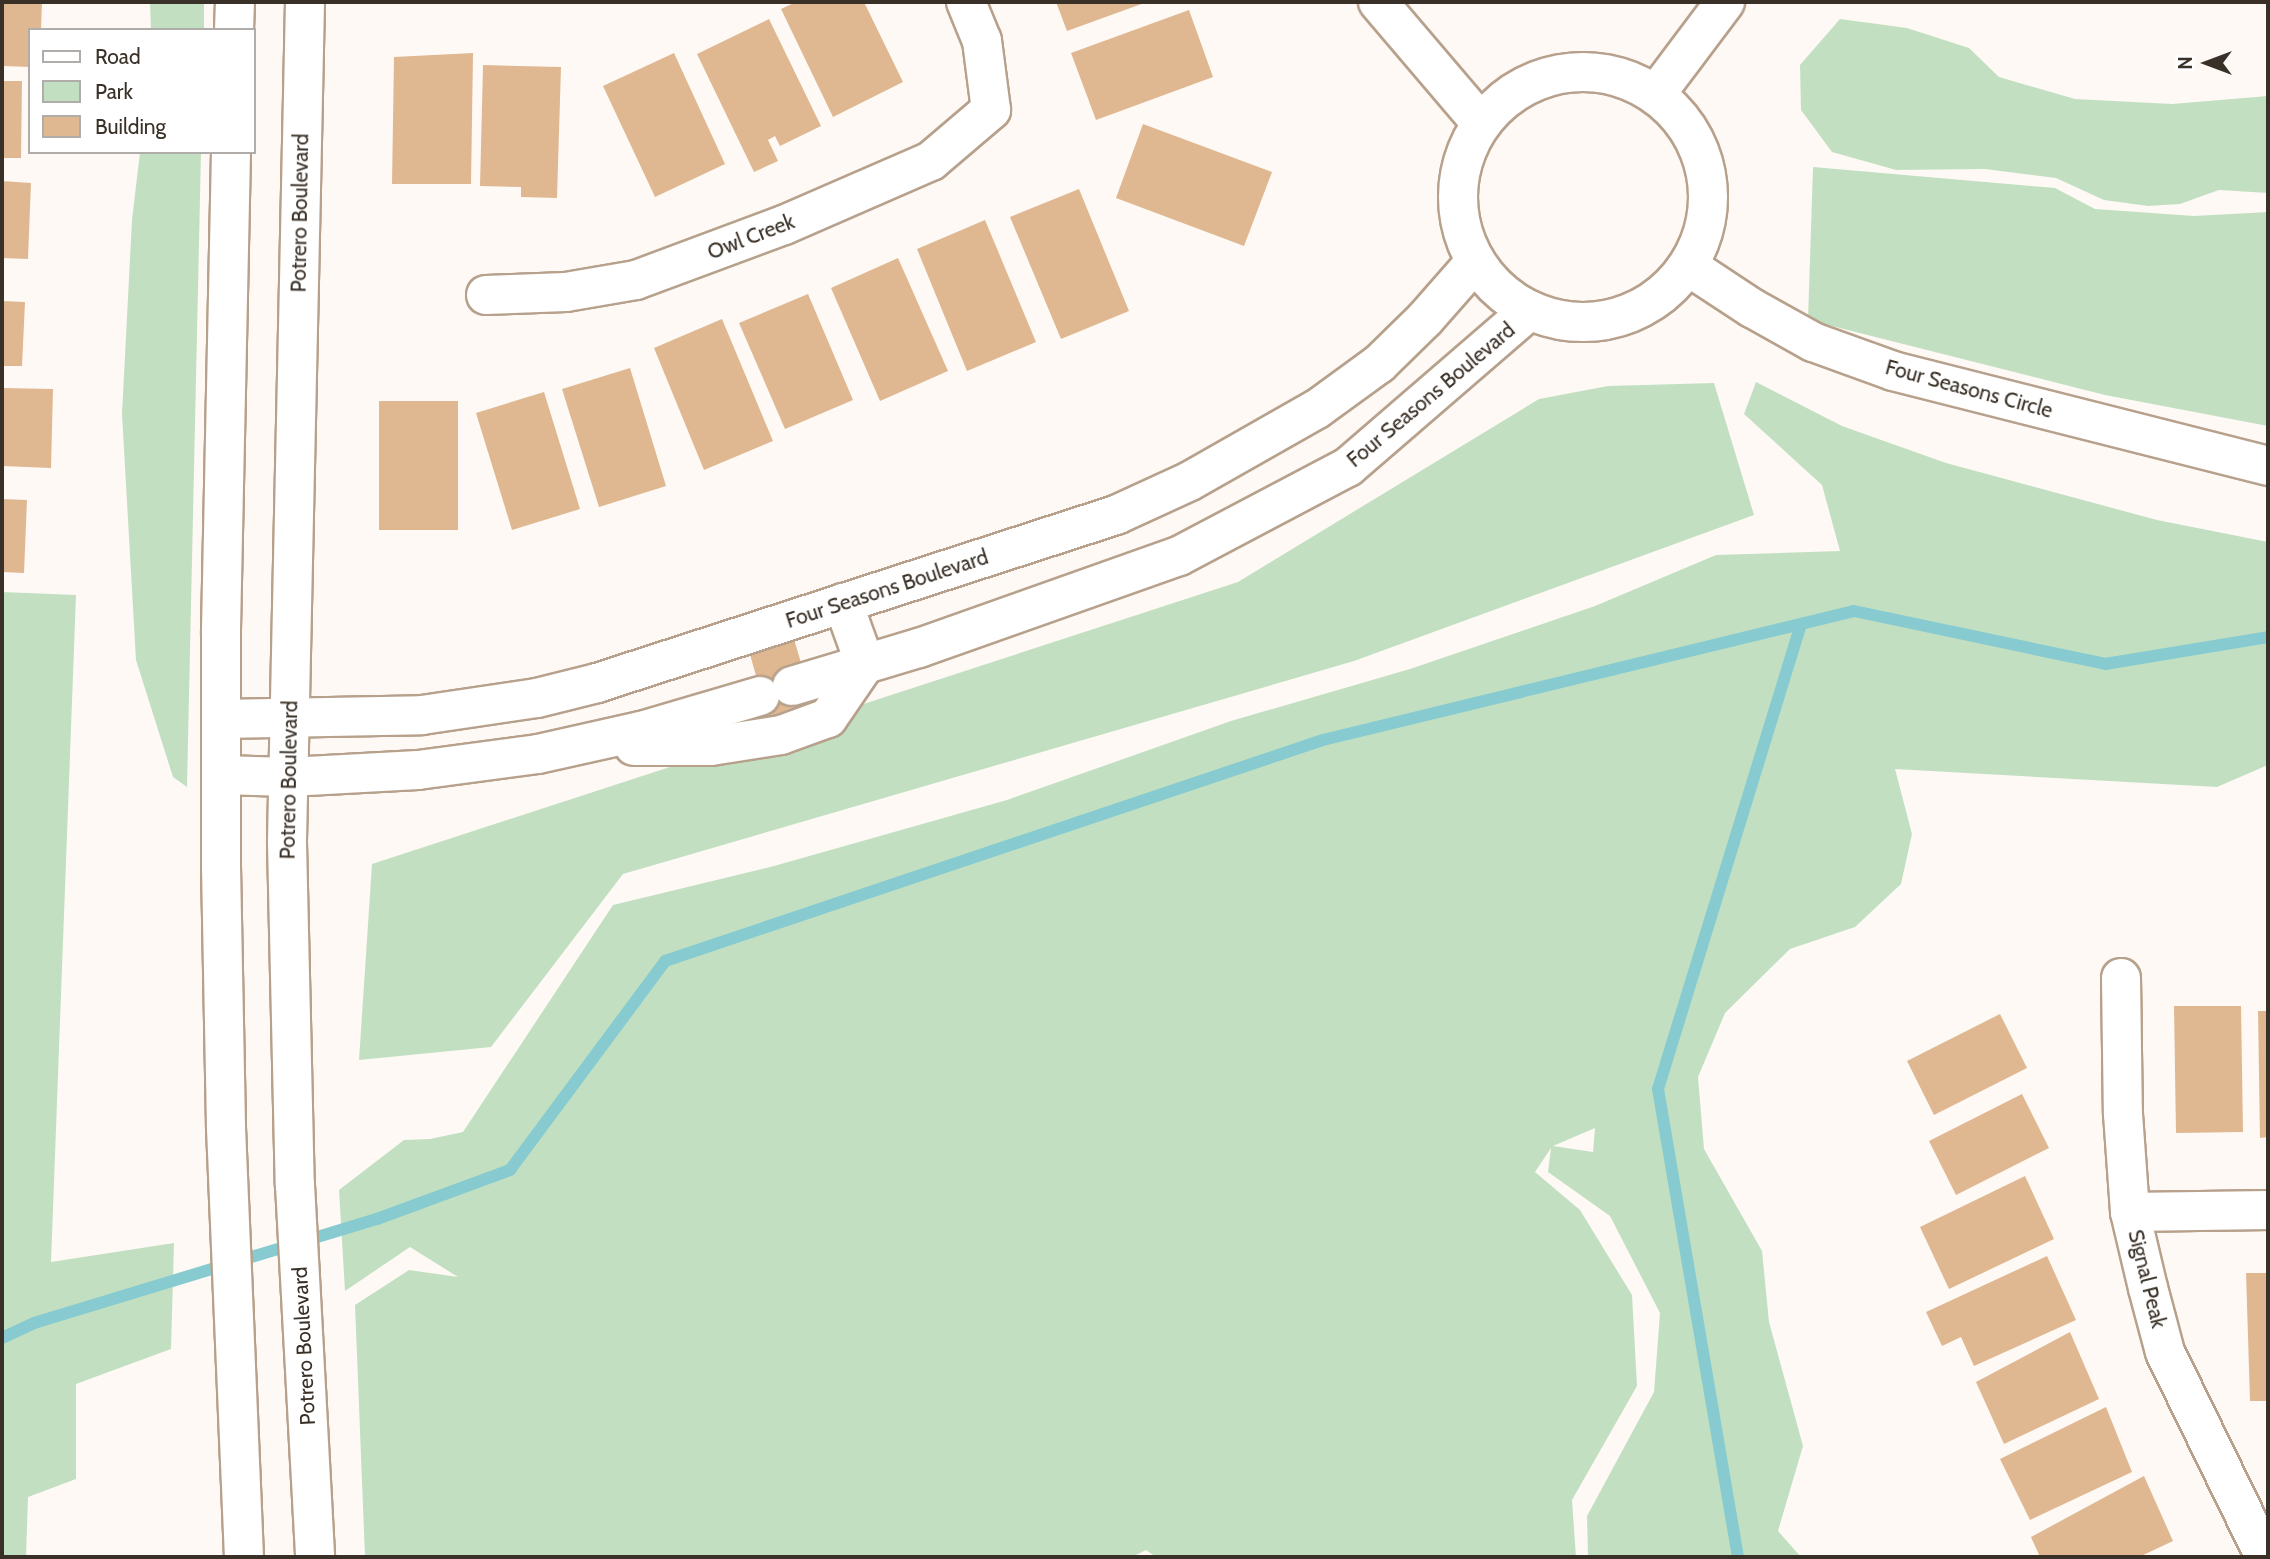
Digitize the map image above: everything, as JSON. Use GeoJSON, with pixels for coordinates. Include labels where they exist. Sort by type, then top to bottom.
{"type":"FeatureCollection","features":[{"type":"Feature","properties":{"kind":"street"},"geometry":{"type":"LineString","coordinates":[[234,2],[234,28]]}},
{"type":"Feature","properties":{"kind":"street","name":"Potrero Boulevard"},"geometry":{"type":"LineString","coordinates":[[305,2],[287,843],[295,1185],[315,1557]]}},
{"type":"Feature","properties":{"kind":"street","name":"Owl Creek"},"geometry":{"type":"LineString","coordinates":[[486,295],[566,292],[636,280],[784,225],[931,161],[991,110],[982,41],[966,2]]}},
{"type":"Feature","properties":{"kind":"street"},"geometry":{"type":"LineString","coordinates":[[1378,2],[1480,123]]}},
{"type":"Feature","properties":{"kind":"street"},"geometry":{"type":"LineString","coordinates":[[1656,94],[1725,2]]}},
{"type":"Feature","properties":{"kind":"street"},"geometry":{"type":"LineString","coordinates":[[1582,70],[1622,76],[1656,94],[1684,121],[1702,155],[1708,193],[1704,231],[1688,266],[1664,293],[1634,312],[1599,322],[1563,322],[1529,311],[1498,291],[1475,262],[1461,229],[1457,192],[1463,156],[1480,123],[1508,95],[1543,76],[1582,70]]}},
{"type":"Feature","properties":{"kind":"street"},"geometry":{"type":"LineString","coordinates":[[231,154],[221,775],[229,1205],[244,1557]]}},
{"type":"Feature","properties":{"kind":"street","name":"Four Seasons Boulevard"},"geometry":{"type":"LineString","coordinates":[[221,719],[422,715],[480,707],[597,683],[1116,515],[1190,481],[1317,409],[1379,364],[1425,319],[1475,262]]}},
{"type":"Feature","properties":{"kind":"street","name":"Four Seasons Circle"},"geometry":{"type":"LineString","coordinates":[[1688,266],[1752,308],[1813,342],[1893,371],[2268,466]]}},
{"type":"Feature","properties":{"kind":"street","name":"Four Seasons Boulevard"},"geometry":{"type":"LineString","coordinates":[[221,775],[289,778],[418,770],[576,746],[680,719],[964,633],[1178,556],[1348,467],[1529,311]]}},
{"type":"Feature","properties":{"kind":"street"},"geometry":{"type":"LineString","coordinates":[[843,603],[865,664]]}},
{"type":"Feature","properties":{"kind":"street"},"geometry":{"type":"LineString","coordinates":[[660,663],[680,719]]}},
{"type":"Feature","properties":{"kind":"street","name":"Four Seasons Boulevard"},"geometry":{"type":"LineString","coordinates":[[576,746],[711,746],[781,735],[828,718],[865,664]]}},
{"type":"Feature","properties":{"kind":"street","name":"Signal Peak"},"geometry":{"type":"LineString","coordinates":[[2121,978],[2123,1114],[2130,1212],[2165,1352],[2265,1557]]}},
{"type":"Feature","properties":{"kind":"street"},"geometry":{"type":"LineString","coordinates":[[2130,1212],[2268,1210]]}},
{"type":"Feature","properties":{"kind":"green space"},"geometry":{"type":"Polygon","coordinates":[[[150,2],[204,2],[204,28],[151,28],[150,2]]]}},
{"type":"Feature","properties":{"kind":"green space"},"geometry":{"type":"Polygon","coordinates":[[[1840,19],[1907,28],[1969,48],[1999,77],[2075,99],[2172,104],[2268,96],[2268,193],[2219,190],[2180,204],[2148,206],[2104,200],[2056,178],[1985,169],[1896,170],[1832,152],[1801,110],[1800,65],[1840,19]]]}},
{"type":"Feature","properties":{"kind":"green space"},"geometry":{"type":"Polygon","coordinates":[[[140,154],[201,154],[187,787],[173,777],[136,660],[122,414],[132,220],[140,154]]]}},
{"type":"Feature","properties":{"kind":"green space"},"geometry":{"type":"Polygon","coordinates":[[[1813,167],[2055,188],[2095,209],[2194,216],[2268,212],[2268,426],[2105,395],[1808,320],[1813,167]]]}},
{"type":"Feature","properties":{"kind":"green space"},"geometry":{"type":"Polygon","coordinates":[[[1756,382],[1842,426],[1946,463],[2157,520],[2268,542],[2268,765],[2217,787],[1895,769],[1912,834],[1901,884],[1855,927],[1790,949],[1725,1013],[1698,1077],[1704,1149],[1762,1251],[1769,1322],[1803,1446],[1778,1531],[1801,1557],[1588,1557],[1587,1516],[1654,1392],[1660,1313],[1610,1216],[1548,1172],[1551,1148],[1535,1172],[1580,1210],[1632,1295],[1637,1386],[1572,1500],[1576,1557],[1156,1557],[1146,1550],[1132,1557],[365,1557],[355,1305],[409,1270],[458,1277],[410,1247],[345,1291],[339,1190],[404,1140],[430,1139],[463,1132],[613,905],[774,866],[1007,800],[1231,721],[1410,669],[1595,606],[1716,555],[1840,551],[1822,485],[1744,414],[1756,382]],[[1595,1128],[1553,1146],[1593,1152],[1595,1128]]]}},
{"type":"Feature","properties":{"kind":"green space"},"geometry":{"type":"Polygon","coordinates":[[[1714,383],[1754,515],[1354,661],[623,874],[491,1047],[359,1060],[372,864],[1238,582],[1539,399],[1608,386],[1714,383]]]}},
{"type":"Feature","properties":{"kind":"green space"},"geometry":{"type":"Polygon","coordinates":[[[2,592],[76,595],[51,1262],[174,1243],[171,1349],[76,1384],[76,1479],[28,1497],[26,1557],[2,1557],[2,592]]]}},
{"type":"Feature","properties":{"kind":"building"},"geometry":{"type":"Polygon","coordinates":[[[2,2],[42,2],[41,28],[28,28],[28,67],[2,66],[2,2]]]}},
{"type":"Feature","properties":{"kind":"building"},"geometry":{"type":"Polygon","coordinates":[[[796,2],[864,2],[903,82],[833,117],[781,9],[796,2]]]}},
{"type":"Feature","properties":{"kind":"building"},"geometry":{"type":"Polygon","coordinates":[[[1056,2],[1147,2],[1067,31],[1056,2]]]}},
{"type":"Feature","properties":{"kind":"building"},"geometry":{"type":"Polygon","coordinates":[[[1189,10],[1213,77],[1096,120],[1071,53],[1189,10]]]}},
{"type":"Feature","properties":{"kind":"building"},"geometry":{"type":"Polygon","coordinates":[[[769,19],[821,126],[780,146],[775,136],[768,140],[778,161],[754,172],[697,54],[769,19]]]}},
{"type":"Feature","properties":{"kind":"building"},"geometry":{"type":"Polygon","coordinates":[[[473,53],[471,184],[392,184],[394,57],[473,53]]]}},
{"type":"Feature","properties":{"kind":"building"},"geometry":{"type":"Polygon","coordinates":[[[674,53],[725,164],[655,197],[603,86],[674,53]]]}},
{"type":"Feature","properties":{"kind":"building"},"geometry":{"type":"Polygon","coordinates":[[[483,65],[561,67],[557,198],[521,197],[521,187],[480,186],[483,65]]]}},
{"type":"Feature","properties":{"kind":"building"},"geometry":{"type":"Polygon","coordinates":[[[2,81],[22,81],[21,158],[2,158],[2,81]]]}},
{"type":"Feature","properties":{"kind":"building"},"geometry":{"type":"Polygon","coordinates":[[[1143,124],[1272,172],[1244,246],[1116,198],[1143,124]]]}},
{"type":"Feature","properties":{"kind":"building"},"geometry":{"type":"Polygon","coordinates":[[[2,181],[31,183],[28,259],[2,258],[2,181]]]}},
{"type":"Feature","properties":{"kind":"building"},"geometry":{"type":"Polygon","coordinates":[[[1079,189],[1129,311],[1061,339],[1010,217],[1079,189]]]}},
{"type":"Feature","properties":{"kind":"building"},"geometry":{"type":"Polygon","coordinates":[[[985,220],[1036,342],[967,371],[917,249],[985,220]]]}},
{"type":"Feature","properties":{"kind":"building"},"geometry":{"type":"Polygon","coordinates":[[[898,258],[948,371],[880,401],[831,288],[898,258]]]}},
{"type":"Feature","properties":{"kind":"building"},"geometry":{"type":"Polygon","coordinates":[[[808,294],[853,400],[785,429],[739,323],[808,294]]]}},
{"type":"Feature","properties":{"kind":"building"},"geometry":{"type":"Polygon","coordinates":[[[2,301],[25,302],[22,366],[2,366],[2,301]]]}},
{"type":"Feature","properties":{"kind":"building"},"geometry":{"type":"Polygon","coordinates":[[[722,319],[773,441],[704,470],[654,348],[722,319]]]}},
{"type":"Feature","properties":{"kind":"building"},"geometry":{"type":"Polygon","coordinates":[[[630,368],[666,486],[599,507],[562,389],[630,368]]]}},
{"type":"Feature","properties":{"kind":"building"},"geometry":{"type":"Polygon","coordinates":[[[2,388],[53,389],[51,468],[2,466],[2,388]]]}},
{"type":"Feature","properties":{"kind":"building"},"geometry":{"type":"Polygon","coordinates":[[[544,392],[580,509],[512,530],[476,413],[544,392]]]}},
{"type":"Feature","properties":{"kind":"building"},"geometry":{"type":"Polygon","coordinates":[[[379,401],[458,401],[458,530],[379,530],[379,401]]]}},
{"type":"Feature","properties":{"kind":"building"},"geometry":{"type":"Polygon","coordinates":[[[2,499],[27,500],[24,573],[2,572],[2,499]]]}},
{"type":"Feature","properties":{"kind":"building"},"geometry":{"type":"Polygon","coordinates":[[[794,639],[804,673],[790,677],[798,710],[768,718],[749,651],[794,639]]]}},
{"type":"Feature","properties":{"kind":"building"},"geometry":{"type":"Polygon","coordinates":[[[2174,1006],[2241,1006],[2243,1132],[2176,1133],[2174,1006]]]}},
{"type":"Feature","properties":{"kind":"building"},"geometry":{"type":"Polygon","coordinates":[[[2258,1011],[2268,1011],[2268,1137],[2260,1138],[2258,1011]]]}},
{"type":"Feature","properties":{"kind":"building"},"geometry":{"type":"Polygon","coordinates":[[[2000,1014],[2027,1068],[1934,1115],[1907,1061],[2000,1014]]]}},
{"type":"Feature","properties":{"kind":"building"},"geometry":{"type":"Polygon","coordinates":[[[2022,1094],[2049,1148],[1956,1195],[1929,1141],[2022,1094]]]}},
{"type":"Feature","properties":{"kind":"building"},"geometry":{"type":"Polygon","coordinates":[[[2025,1176],[2054,1239],[1949,1289],[1920,1227],[2025,1176]]]}},
{"type":"Feature","properties":{"kind":"building"},"geometry":{"type":"Polygon","coordinates":[[[2047,1256],[2076,1320],[1974,1366],[1961,1337],[1942,1346],[1926,1312],[2047,1256]]]}},
{"type":"Feature","properties":{"kind":"building"},"geometry":{"type":"Polygon","coordinates":[[[2246,1273],[2268,1273],[2268,1401],[2250,1401],[2246,1273]]]}},
{"type":"Feature","properties":{"kind":"building"},"geometry":{"type":"Polygon","coordinates":[[[2070,1332],[2099,1399],[2004,1444],[1976,1382],[2070,1332]]]}},
{"type":"Feature","properties":{"kind":"building"},"geometry":{"type":"Polygon","coordinates":[[[2106,1407],[2132,1472],[2030,1520],[2000,1459],[2106,1407]]]}},
{"type":"Feature","properties":{"kind":"building"},"geometry":{"type":"Polygon","coordinates":[[[2144,1476],[2173,1541],[2139,1557],[2040,1557],[2031,1537],[2144,1476]]]}},
{"type":"Feature","properties":{"kind":"waterway"},"geometry":{"type":"LineString","coordinates":[[2,1338],[34,1323],[377,1219],[510,1170],[665,961],[1323,740],[1854,611],[2105,664],[2268,637]]}},
{"type":"Feature","properties":{"kind":"waterway"},"geometry":{"type":"LineString","coordinates":[[1738,1557],[1658,1089],[1801,624]]}}]}
